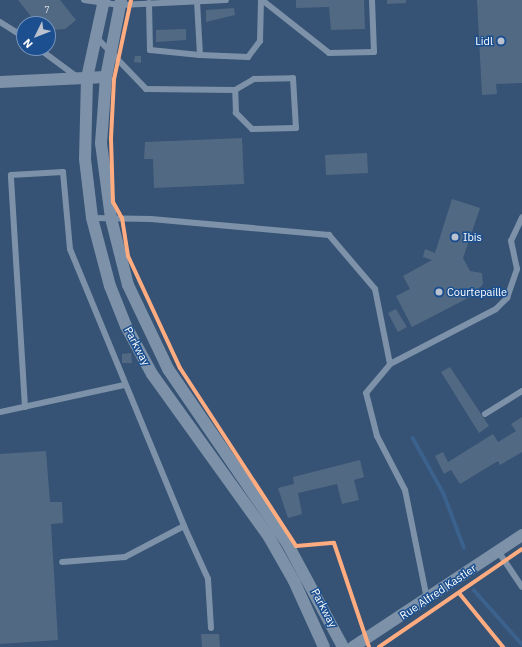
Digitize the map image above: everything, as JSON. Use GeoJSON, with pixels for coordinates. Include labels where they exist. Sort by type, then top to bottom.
{"type":"FeatureCollection","features":[{"type":"Feature","properties":{"kind":"street","name":"Parkway"},"geometry":{"type":"LineString","coordinates":[[104,2],[97,38],[83,78],[85,159],[92,218],[110,286],[133,341],[164,393],[269,537],[300,594],[324,647]]}},
{"type":"Feature","properties":{"kind":"street","name":"Parkway"},"geometry":{"type":"LineString","coordinates":[[121,2],[106,77],[102,143],[111,218],[134,299],[168,369],[287,543],[343,647]]}},
{"type":"Feature","properties":{"kind":"street"},"geometry":{"type":"LineString","coordinates":[[0,82],[106,77]]}},
{"type":"Feature","properties":{"kind":"street","name":"Rue Alfred Kastler"},"geometry":{"type":"LineString","coordinates":[[353,647],[522,535]]}},
{"type":"Feature","properties":{"kind":"lane"},"geometry":{"type":"LineString","coordinates":[[84,0],[104,2],[226,0]]}},
{"type":"Feature","properties":{"kind":"lane"},"geometry":{"type":"LineString","coordinates":[[147,2],[150,50],[200,55],[248,57],[260,42],[262,0]]}},
{"type":"Feature","properties":{"kind":"lane"},"geometry":{"type":"LineString","coordinates":[[262,0],[329,53],[374,52],[372,0]]}},
{"type":"Feature","properties":{"kind":"lane"},"geometry":{"type":"LineString","coordinates":[[197,1],[200,55]]}},
{"type":"Feature","properties":{"kind":"lane"},"geometry":{"type":"LineString","coordinates":[[0,22],[16,32]]}},
{"type":"Feature","properties":{"kind":"lane"},"geometry":{"type":"LineString","coordinates":[[97,38],[146,89],[235,90],[254,79],[293,78],[296,128],[252,129],[236,113],[235,90]]}},
{"type":"Feature","properties":{"kind":"lane"},"geometry":{"type":"LineString","coordinates":[[50,56],[83,78]]}},
{"type":"Feature","properties":{"kind":"lane"},"geometry":{"type":"LineString","coordinates":[[25,407],[11,175],[64,172],[70,249],[124,385],[208,579],[211,628]]}},
{"type":"Feature","properties":{"kind":"lane"},"geometry":{"type":"LineString","coordinates":[[427,599],[406,490],[377,436],[366,393],[390,364],[496,309],[507,298],[517,269],[511,241],[522,217]]}},
{"type":"Feature","properties":{"kind":"lane"},"geometry":{"type":"LineString","coordinates":[[92,218],[111,218],[329,235],[375,289],[390,364]]}},
{"type":"Feature","properties":{"kind":"lane"},"geometry":{"type":"LineString","coordinates":[[0,412],[124,385]]}},
{"type":"Feature","properties":{"kind":"lane"},"geometry":{"type":"LineString","coordinates":[[485,414],[522,391]]}},
{"type":"Feature","properties":{"kind":"lane"},"geometry":{"type":"LineString","coordinates":[[62,562],[125,557],[184,526]]}},
{"type":"Feature","properties":{"kind":"lane"},"geometry":{"type":"LineString","coordinates":[[498,551],[522,587]]}},
{"type":"Feature","properties":{"kind":"building"},"geometry":{"type":"Polygon","coordinates":[[[18,0],[60,0],[76,20],[65,29],[56,30],[56,16],[31,16],[18,0]]]}},
{"type":"Feature","properties":{"kind":"building"},"geometry":{"type":"Polygon","coordinates":[[[296,0],[364,0],[365,29],[331,30],[329,7],[296,8],[296,0]]]}},
{"type":"Feature","properties":{"kind":"building"},"geometry":{"type":"Polygon","coordinates":[[[387,0],[406,0],[406,3],[387,4],[387,0]]]}},
{"type":"Feature","properties":{"kind":"building","name":"Lidl"},"geometry":{"type":"Polygon","coordinates":[[[477,0],[522,0],[522,83],[496,84],[497,94],[482,95],[477,0]]]}},
{"type":"Feature","properties":{"kind":"building"},"geometry":{"type":"Polygon","coordinates":[[[234,8],[235,15],[206,22],[206,10],[234,8]]]}},
{"type":"Feature","properties":{"kind":"building"},"geometry":{"type":"Polygon","coordinates":[[[186,29],[186,40],[156,42],[156,30],[186,29]]]}},
{"type":"Feature","properties":{"kind":"building"},"geometry":{"type":"Polygon","coordinates":[[[135,56],[141,56],[141,63],[134,62],[135,56]]]}},
{"type":"Feature","properties":{"kind":"building"},"geometry":{"type":"Polygon","coordinates":[[[242,138],[244,184],[154,188],[153,159],[144,159],[145,142],[242,138]]]}},
{"type":"Feature","properties":{"kind":"building"},"geometry":{"type":"Polygon","coordinates":[[[367,153],[368,173],[326,175],[325,155],[367,153]]]}},
{"type":"Feature","properties":{"kind":"building","name":"Courtepaille"},"geometry":{"type":"Polygon","coordinates":[[[452,199],[480,208],[463,258],[470,271],[482,273],[483,284],[472,296],[412,327],[396,296],[410,289],[403,276],[432,260],[423,257],[425,249],[435,253],[452,199]]]}},
{"type":"Feature","properties":{"kind":"building"},"geometry":{"type":"Polygon","coordinates":[[[396,309],[407,327],[398,332],[388,313],[396,309]]]}},
{"type":"Feature","properties":{"kind":"building"},"geometry":{"type":"Polygon","coordinates":[[[131,353],[132,363],[122,363],[122,354],[131,353]]]}},
{"type":"Feature","properties":{"kind":"building"},"geometry":{"type":"Polygon","coordinates":[[[450,367],[489,426],[479,433],[441,372],[450,367]]]}},
{"type":"Feature","properties":{"kind":"building"},"geometry":{"type":"Polygon","coordinates":[[[522,417],[522,452],[500,465],[498,461],[460,484],[451,470],[444,474],[435,456],[443,452],[448,462],[493,434],[498,442],[516,431],[511,424],[522,417]]]}},
{"type":"Feature","properties":{"kind":"building"},"geometry":{"type":"Polygon","coordinates":[[[46,451],[50,502],[62,502],[63,523],[51,524],[58,640],[0,644],[0,454],[46,451]]]}},
{"type":"Feature","properties":{"kind":"building"},"geometry":{"type":"Polygon","coordinates":[[[360,460],[364,477],[354,480],[359,500],[342,504],[337,484],[298,493],[302,514],[288,518],[278,488],[294,484],[293,477],[360,460]]]}},
{"type":"Feature","properties":{"kind":"building"},"geometry":{"type":"Polygon","coordinates":[[[201,634],[219,634],[220,647],[202,647],[201,634]]]}},
{"type":"Feature","properties":{"kind":"waterway"},"geometry":{"type":"LineString","coordinates":[[413,438],[444,494],[464,547]]}},
{"type":"Feature","properties":{"kind":"waterway"},"geometry":{"type":"LineString","coordinates":[[474,590],[522,644]]}},
{"type":"Feature","properties":{"kind":"cycle path"},"geometry":{"type":"LineString","coordinates":[[131,0],[114,79],[111,139],[113,202],[122,218],[128,256],[180,368],[296,546],[334,543],[369,647]]}},
{"type":"Feature","properties":{"kind":"cycle path"},"geometry":{"type":"LineString","coordinates":[[379,647],[522,549]]}},
{"type":"Feature","properties":{"kind":"cycle path"},"geometry":{"type":"LineString","coordinates":[[459,593],[503,647]]}},
{"type":"Feature","properties":{"kind":"place","name":"Lidl"},"geometry":{"type":"Point","coordinates":[501,41]}},
{"type":"Feature","properties":{"kind":"place","name":"Ibis"},"geometry":{"type":"Point","coordinates":[455,237]}},
{"type":"Feature","properties":{"kind":"place","name":"Courtepaille"},"geometry":{"type":"Point","coordinates":[439,292]}}]}
